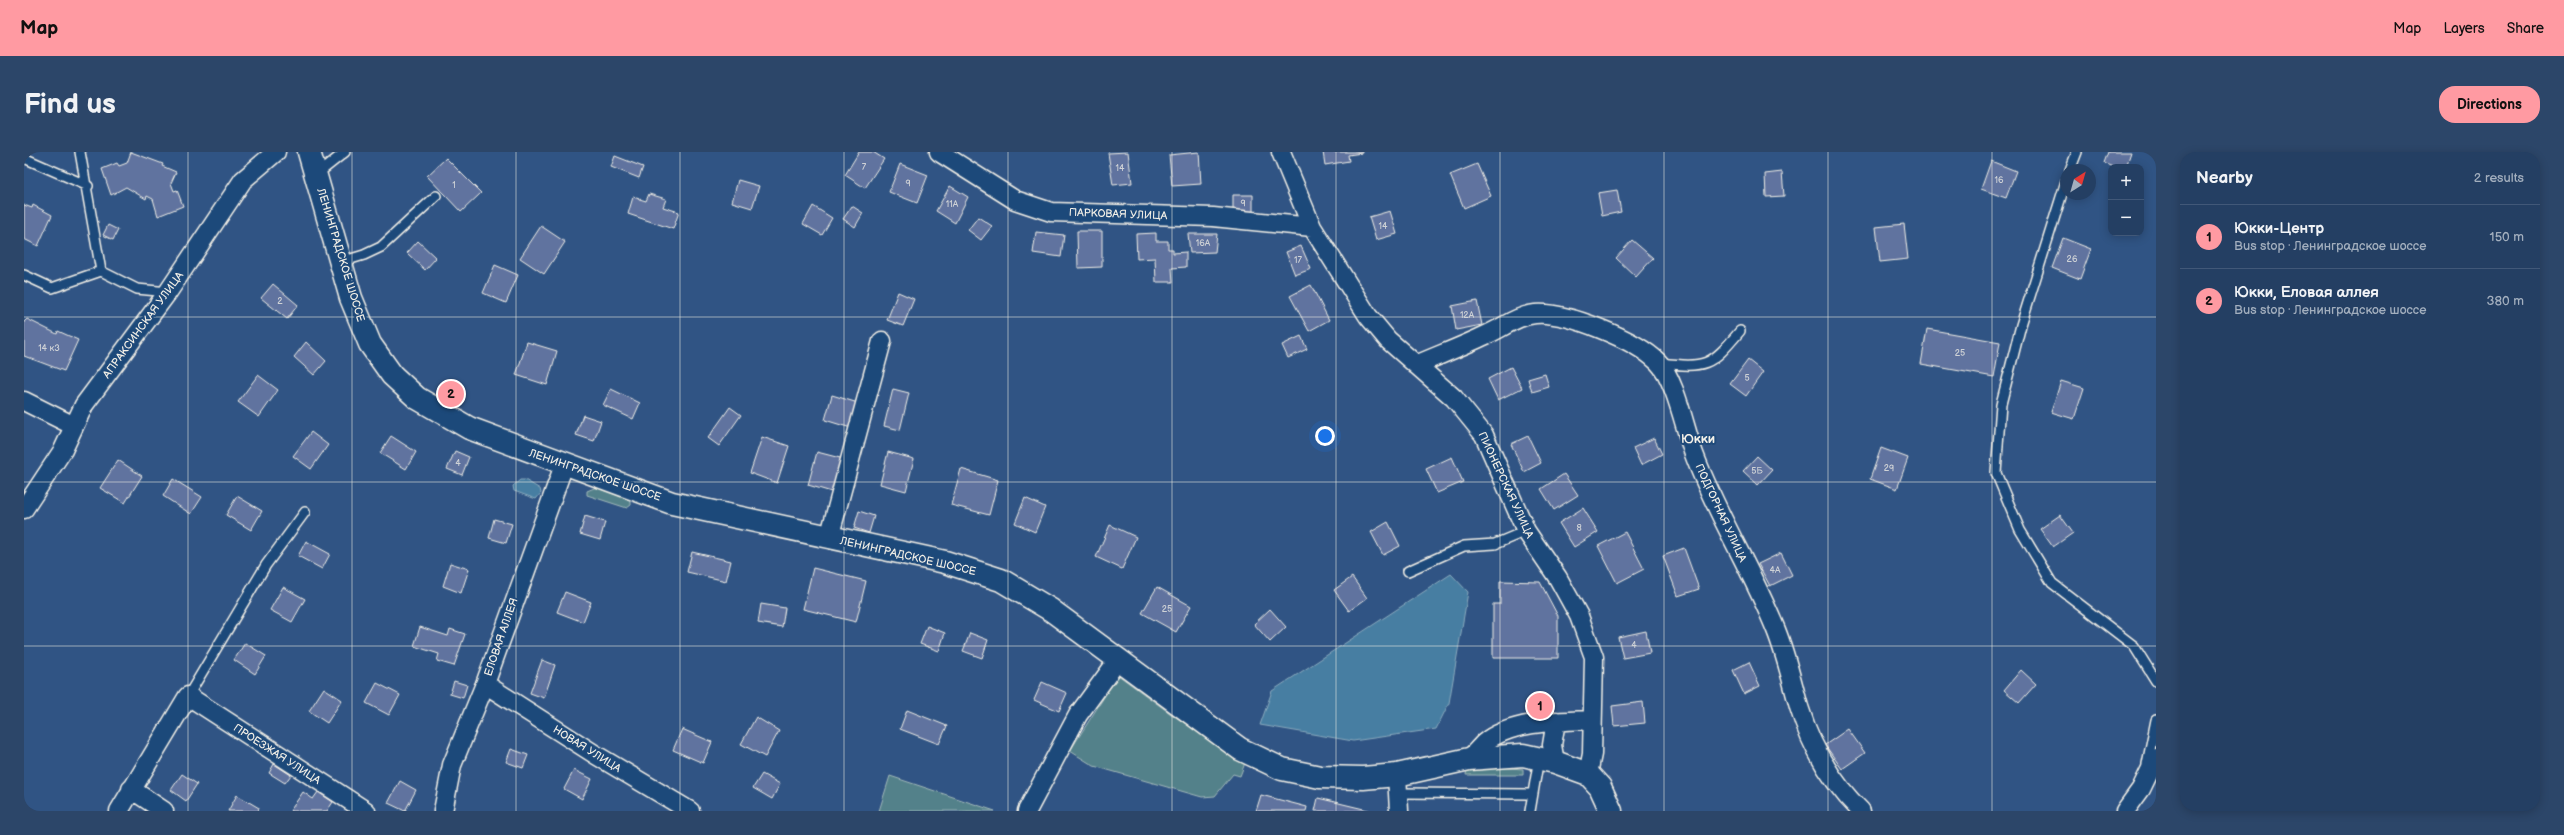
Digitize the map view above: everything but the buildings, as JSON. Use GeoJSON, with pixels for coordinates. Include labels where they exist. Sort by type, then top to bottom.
{"type":"FeatureCollection","features":[{"type":"Feature","properties":{"kind":"main road","name":"ЛЕНИНГРАДСКОЕ ШОССЕ"},"geometry":{"type":"LineString","coordinates":[[309,152],[351,298],[370,344],[392,375],[417,398],[451,419],[499,441],[672,503],[945,562],[1001,580],[1051,610],[1240,749],[1282,769],[1320,777],[1357,779],[1398,784],[1469,759],[1523,755],[1547,760],[1588,774],[1600,787],[1613,810]]}},
{"type":"Feature","properties":{"kind":"street","name":"АПРАКСИНСКАЯ УЛИЦА"},"geometry":{"type":"LineString","coordinates":[[24,509],[63,450],[84,405],[168,292],[243,180],[276,152]]}},
{"type":"Feature","properties":{"kind":"street","name":"ПАРКОВАЯ УЛИЦА"},"geometry":{"type":"LineString","coordinates":[[940,152],[1015,200],[1051,212],[1213,217],[1312,227]]}},
{"type":"Feature","properties":{"kind":"street","name":"ПИОНЕРСКАЯ УЛИЦА"},"geometry":{"type":"LineString","coordinates":[[1281,152],[1312,227],[1368,316],[1388,340],[1454,398],[1484,434],[1526,531],[1558,578],[1575,610],[1594,657],[1592,754],[1588,774]]}},
{"type":"Feature","properties":{"kind":"street","name":"ПОДГОРНАЯ УЛИЦА"},"geometry":{"type":"LineString","coordinates":[[1416,365],[1489,334],[1515,319],[1536,314],[1556,316],[1599,329],[1632,342],[1659,363],[1674,392],[1694,455],[1776,631],[1800,709],[1823,762],[1842,793],[1861,811]]}},
{"type":"Feature","properties":{"kind":"street"},"geometry":{"type":"LineString","coordinates":[[829,538],[882,341]]}},
{"type":"Feature","properties":{"kind":"street"},"geometry":{"type":"LineString","coordinates":[[24,401],[74,426]]}},
{"type":"Feature","properties":{"kind":"street","name":"ЕЛОВАЯ АЛЛЕЯ"},"geometry":{"type":"LineString","coordinates":[[443,811],[452,765],[485,684],[564,465]]}},
{"type":"Feature","properties":{"kind":"street"},"geometry":{"type":"LineString","coordinates":[[1027,811],[1078,715],[1118,660]]}},
{"type":"Feature","properties":{"kind":"street","name":"НОВАЯ УЛИЦА"},"geometry":{"type":"LineString","coordinates":[[485,684],[596,756],[690,811]]}},
{"type":"Feature","properties":{"kind":"street"},"geometry":{"type":"LineString","coordinates":[[119,811],[188,696]]}},
{"type":"Feature","properties":{"kind":"street","name":"ПРОЕЗЖАЯ УЛИЦА"},"geometry":{"type":"LineString","coordinates":[[188,696],[366,811]]}},
{"type":"Feature","properties":{"kind":"street"},"geometry":{"type":"LineString","coordinates":[[1469,759],[1485,742],[1506,732],[1556,721],[1592,720]]}},
{"type":"Feature","properties":{"kind":"street"},"geometry":{"type":"LineString","coordinates":[[1547,760],[1552,745],[1556,721]]}},
{"type":"Feature","properties":{"kind":"street"},"geometry":{"type":"LineString","coordinates":[[2125,811],[2141,789],[2156,758]]}},
{"type":"Feature","properties":{"kind":"street"},"geometry":{"type":"LineString","coordinates":[[1398,784],[1399,811]]}},
{"type":"Feature","properties":{"kind":"street"},"geometry":{"type":"LineString","coordinates":[[131,789],[164,811]]}},
{"type":"Feature","properties":{"kind":"lane"},"geometry":{"type":"LineString","coordinates":[[80,152],[88,186],[101,271]]}},
{"type":"Feature","properties":{"kind":"lane"},"geometry":{"type":"LineString","coordinates":[[316,175],[345,152]]}},
{"type":"Feature","properties":{"kind":"lane"},"geometry":{"type":"LineString","coordinates":[[2072,164],[2077,152]]}},
{"type":"Feature","properties":{"kind":"lane"},"geometry":{"type":"LineString","coordinates":[[24,158],[88,186]]}},
{"type":"Feature","properties":{"kind":"lane"},"geometry":{"type":"LineString","coordinates":[[341,262],[364,255],[381,247],[436,196]]}},
{"type":"Feature","properties":{"kind":"lane"},"geometry":{"type":"LineString","coordinates":[[2060,199],[2021,325],[2001,404],[1996,474],[2020,530],[2052,583],[2134,646],[2156,681]]}},
{"type":"Feature","properties":{"kind":"lane"},"geometry":{"type":"LineString","coordinates":[[24,275],[52,288],[101,271],[137,289],[168,292]]}},
{"type":"Feature","properties":{"kind":"lane"},"geometry":{"type":"LineString","coordinates":[[1659,363],[1693,366],[1706,363],[1720,355],[1740,331]]}},
{"type":"Feature","properties":{"kind":"lane"},"geometry":{"type":"LineString","coordinates":[[188,696],[266,566],[305,512]]}},
{"type":"Feature","properties":{"kind":"lane"},"geometry":{"type":"LineString","coordinates":[[1408,571],[1464,546],[1495,544],[1526,531]]}},
{"type":"Feature","properties":{"kind":"lane"},"geometry":{"type":"LineString","coordinates":[[2141,789],[2156,720]]}},
{"type":"Feature","properties":{"kind":"lane"},"geometry":{"type":"LineString","coordinates":[[1530,811],[1533,794],[1547,760]]}},
{"type":"Feature","properties":{"kind":"lane"},"geometry":{"type":"LineString","coordinates":[[1398,784],[1533,794]]}},
{"type":"Feature","properties":{"kind":"green space"},"geometry":{"type":"Polygon","coordinates":[[[599,486],[631,502],[631,505],[627,508],[587,495],[587,491],[599,486]]]}},
{"type":"Feature","properties":{"kind":"green space"},"geometry":{"type":"Polygon","coordinates":[[[1118,675],[1171,714],[1245,763],[1240,776],[1233,774],[1215,796],[1202,797],[1094,766],[1070,751],[1118,675]]]}},
{"type":"Feature","properties":{"kind":"green space"},"geometry":{"type":"Polygon","coordinates":[[[1496,767],[1523,769],[1523,775],[1466,775],[1467,768],[1496,767]]]}},
{"type":"Feature","properties":{"kind":"green space"},"geometry":{"type":"Polygon","coordinates":[[[890,776],[995,811],[879,811],[890,776]]]}},
{"type":"Feature","properties":{"kind":"water"},"geometry":{"type":"Polygon","coordinates":[[[520,480],[525,480],[540,489],[541,493],[536,499],[514,491],[513,486],[520,480]]]}},
{"type":"Feature","properties":{"kind":"water"},"geometry":{"type":"Polygon","coordinates":[[[1451,574],[1468,592],[1449,703],[1436,729],[1353,741],[1260,725],[1272,691],[1451,574]]]}},
{"type":"Feature","properties":{"kind":"place","name":"Юкки, Еловая аллея"},"geometry":{"type":"Point","coordinates":[451,394]}},
{"type":"Feature","properties":{"kind":"place","name":"Юкки-Центр"},"geometry":{"type":"Point","coordinates":[1540,706]}},
{"type":"Feature","properties":{"kind":"district","name":"Юкки"},"geometry":{"type":"Point","coordinates":[1698,439]}}]}
